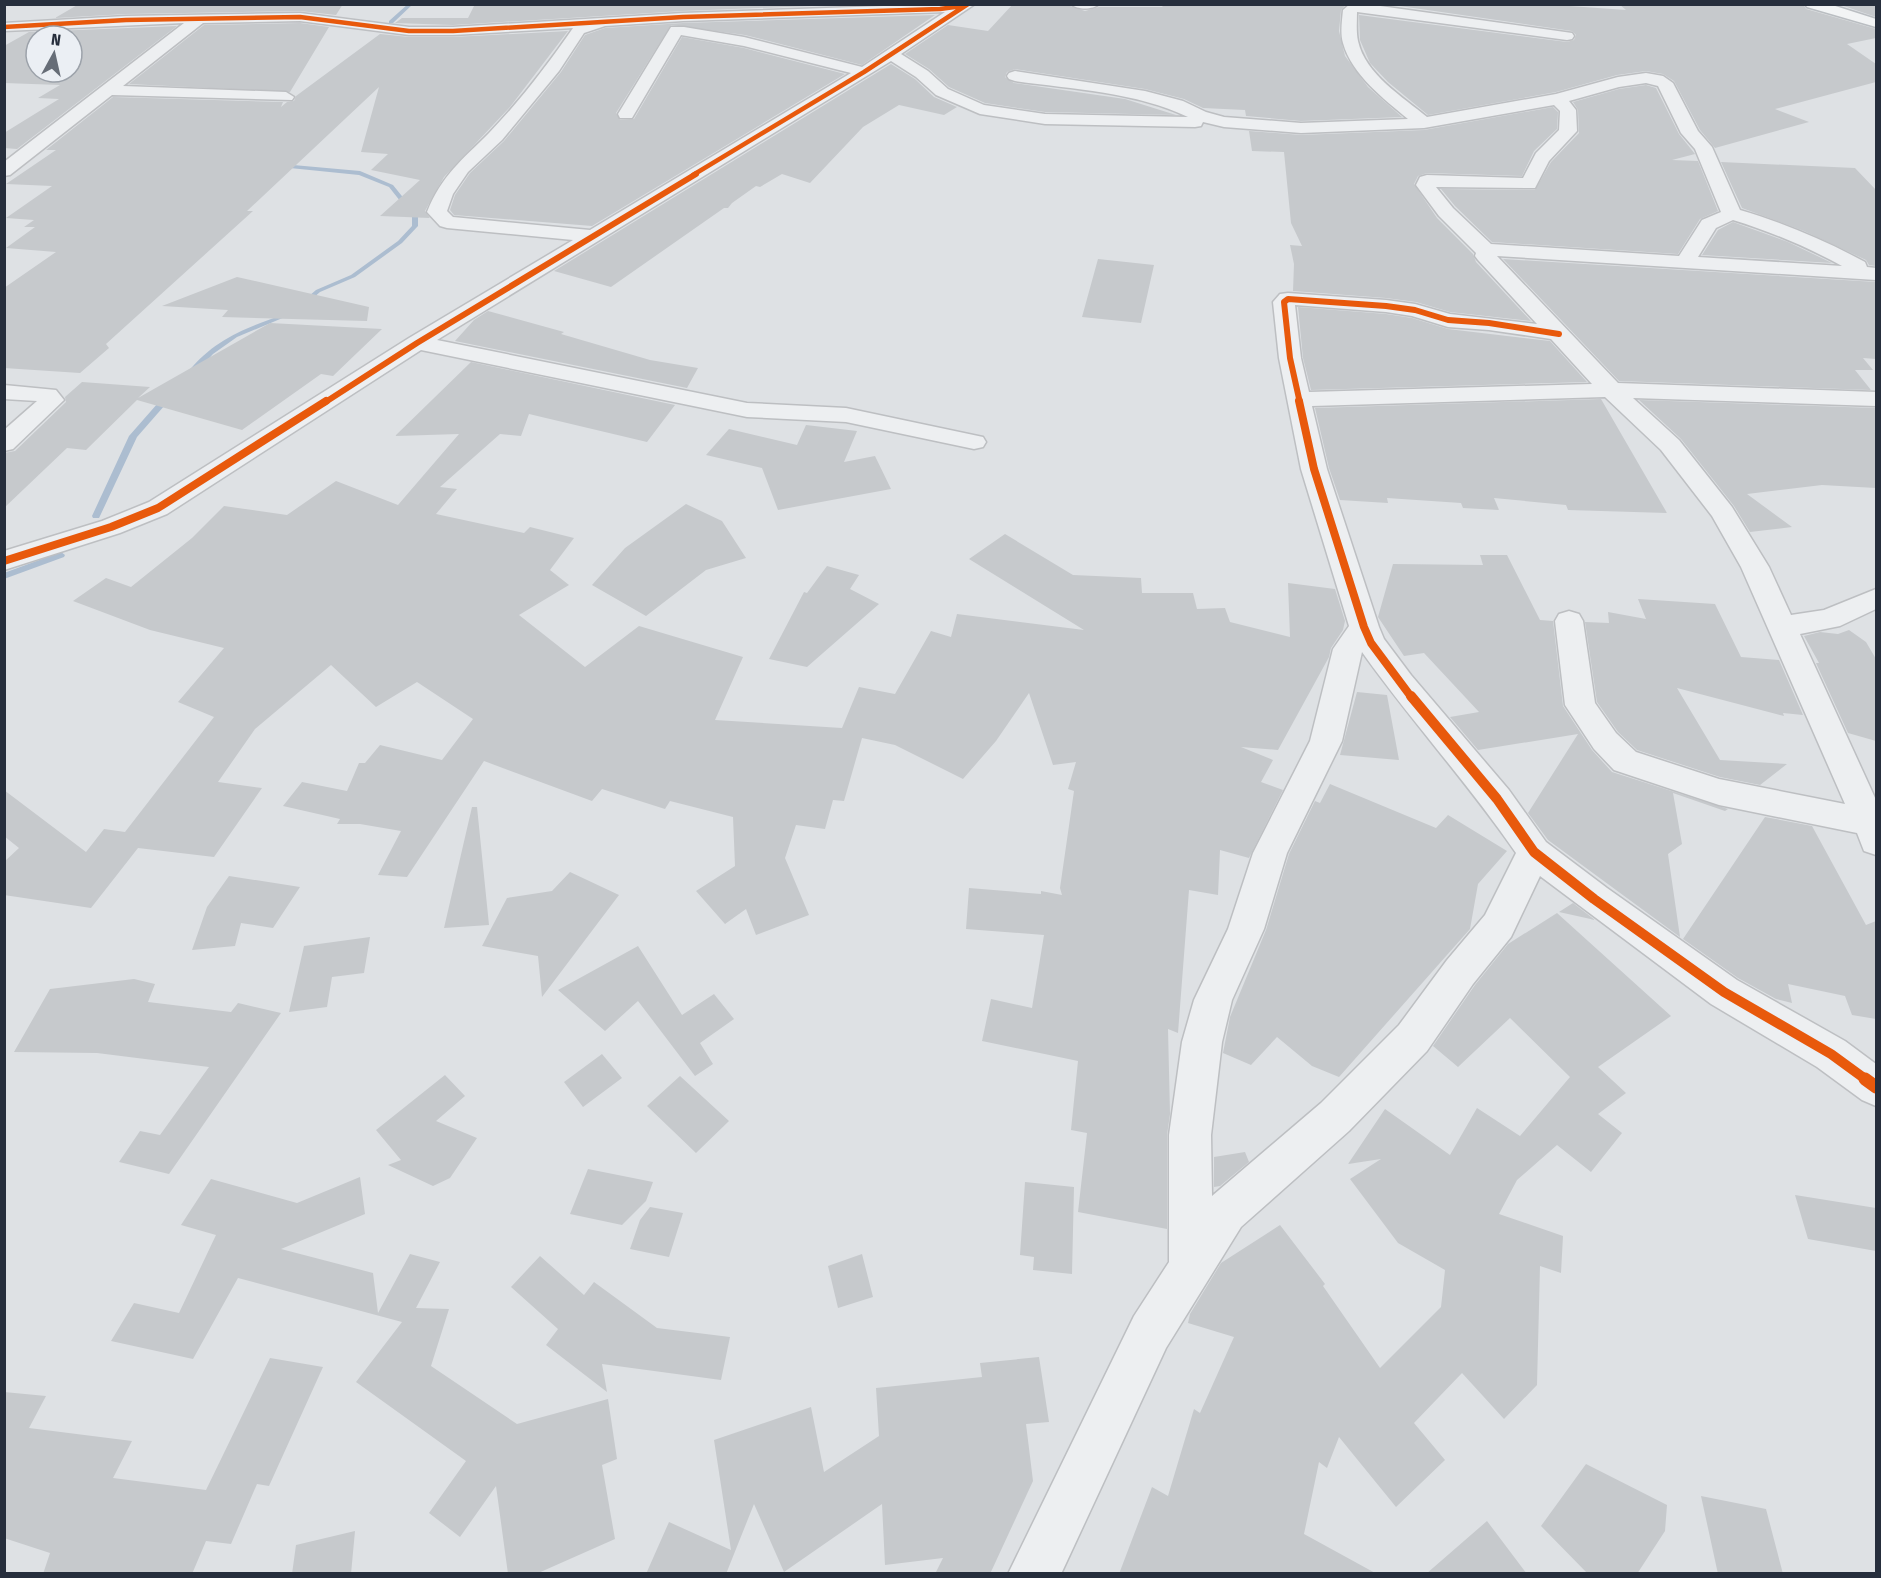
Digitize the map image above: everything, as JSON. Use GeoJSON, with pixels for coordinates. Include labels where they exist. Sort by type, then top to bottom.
{"type":"FeatureCollection","features":[{"type":"Feature","properties":{"kind":"main road"},"geometry":{"type":"LineString","coordinates":[[1812,4],[1876,23]]}},
{"type":"Feature","properties":{"kind":"street"},"geometry":{"type":"LineString","coordinates":[[126,20],[149,4]]}},
{"type":"Feature","properties":{"kind":"street"},"geometry":{"type":"LineString","coordinates":[[592,236],[447,222],[437,212],[444,194],[462,168],[503,127],[553,68],[579,30],[600,22],[612,4]]}},
{"type":"Feature","properties":{"kind":"street"},"geometry":{"type":"LineString","coordinates":[[4,27],[126,20],[300,17],[409,31],[682,17],[922,10],[969,4]]}},
{"type":"Feature","properties":{"kind":"street"},"geometry":{"type":"LineString","coordinates":[[4,561],[111,527],[158,508],[417,343],[892,55],[969,4]]}},
{"type":"Feature","properties":{"kind":"street"},"geometry":{"type":"LineString","coordinates":[[1078,4],[1092,4]]}},
{"type":"Feature","properties":{"kind":"street"},"geometry":{"type":"LineString","coordinates":[[1424,123],[1376,80],[1358,59],[1350,42],[1350,10],[1360,7],[1381,7],[1405,15],[1460,19],[1567,36]]}},
{"type":"Feature","properties":{"kind":"street"},"geometry":{"type":"LineString","coordinates":[[4,20],[20,10]]}},
{"type":"Feature","properties":{"kind":"street"},"geometry":{"type":"LineString","coordinates":[[682,17],[744,42],[864,72]]}},
{"type":"Feature","properties":{"kind":"street"},"geometry":{"type":"LineString","coordinates":[[626,114],[682,17]]}},
{"type":"Feature","properties":{"kind":"street"},"geometry":{"type":"LineString","coordinates":[[4,171],[200,18]]}},
{"type":"Feature","properties":{"kind":"street"},"geometry":{"type":"LineString","coordinates":[[892,55],[922,74],[942,92],[980,109],[1045,119],[1254,123]]}},
{"type":"Feature","properties":{"kind":"street"},"geometry":{"type":"LineString","coordinates":[[1015,76],[1145,96],[1177,105],[1200,116],[1224,122],[1301,128],[1424,123],[1558,99],[1627,80],[1657,79],[1665,83],[1690,133],[1703,147],[1732,214]]}},
{"type":"Feature","properties":{"kind":"street"},"geometry":{"type":"LineString","coordinates":[[109,90],[286,97]]}},
{"type":"Feature","properties":{"kind":"street"},"geometry":{"type":"LineString","coordinates":[[1558,99],[1568,110],[1568,131],[1548,150],[1535,168],[1534,178],[1528,184],[1427,181],[1425,185],[1446,212],[1486,252],[1485,256],[1611,390],[1670,445],[1723,513],[1755,567],[1874,829]]}},
{"type":"Feature","properties":{"kind":"street"},"geometry":{"type":"LineString","coordinates":[[1686,260],[1709,224],[1732,214],[1776,227],[1873,272]]}},
{"type":"Feature","properties":{"kind":"street"},"geometry":{"type":"LineString","coordinates":[[1486,252],[1491,250],[1686,260],[1873,272]]}},
{"type":"Feature","properties":{"kind":"street"},"geometry":{"type":"LineString","coordinates":[[1559,334],[1489,323],[1448,320],[1415,310],[1386,306],[1288,299],[1284,302],[1290,358],[1314,469],[1364,627],[1371,643],[1400,683],[1497,799],[1534,852],[1594,899],[1724,992],[1831,1054],[1876,1087]]}},
{"type":"Feature","properties":{"kind":"street"},"geometry":{"type":"LineString","coordinates":[[417,343],[747,410],[846,415],[974,442]]}},
{"type":"Feature","properties":{"kind":"street"},"geometry":{"type":"LineString","coordinates":[[1300,399],[1611,390],[1876,399]]}},
{"type":"Feature","properties":{"kind":"street"},"geometry":{"type":"LineString","coordinates":[[4,392],[36,393],[48,395],[52,400],[4,444]]}},
{"type":"Feature","properties":{"kind":"street"},"geometry":{"type":"LineString","coordinates":[[1781,627],[1830,619],[1876,598]]}},
{"type":"Feature","properties":{"kind":"street"},"geometry":{"type":"LineString","coordinates":[[1569,621],[1580,705],[1605,741],[1625,761],[1719,792],[1874,829]]}},
{"type":"Feature","properties":{"kind":"street"},"geometry":{"type":"LineString","coordinates":[[1191,1268],[1190,1135],[1202,1042],[1213,1000],[1246,929],[1270,853],[1326,741],[1348,649],[1364,627]]}},
{"type":"Feature","properties":{"kind":"street"},"geometry":{"type":"LineString","coordinates":[[1034,1574],[1150,1332],[1226,1212],[1335,1117],[1413,1038],[1460,972],[1498,926],[1534,852]]}},
{"type":"Feature","properties":{"kind":"building"},"geometry":{"type":"Polygon","coordinates":[[[79,4],[343,4],[336,15],[300,11],[126,14],[55,18],[79,4]]]}},
{"type":"Feature","properties":{"kind":"building"},"geometry":{"type":"Polygon","coordinates":[[[475,4],[862,4],[683,11],[453,25],[395,23],[402,18],[468,18],[475,4]]]}},
{"type":"Feature","properties":{"kind":"building"},"geometry":{"type":"Polygon","coordinates":[[[1013,4],[1070,6],[1085,11],[1099,7],[1163,7],[1160,4],[1346,4],[1341,10],[1339,31],[1345,56],[1368,87],[1402,117],[1301,121],[1246,116],[1245,110],[1203,108],[1184,99],[1145,89],[1015,69],[1007,72],[1005,77],[1014,83],[1125,99],[1176,115],[1045,112],[985,103],[949,87],[929,69],[905,54],[948,25],[988,31],[1013,4]]]}},
{"type":"Feature","properties":{"kind":"building"},"geometry":{"type":"Polygon","coordinates":[[[1386,4],[1541,4],[1626,10],[1619,4],[1803,4],[1806,9],[1876,29],[1876,38],[1847,44],[1876,64],[1876,82],[1775,109],[1809,122],[1715,148],[1700,130],[1674,81],[1663,74],[1646,71],[1617,75],[1556,92],[1428,115],[1388,82],[1370,63],[1360,40],[1359,15],[1567,42],[1574,40],[1576,35],[1572,31],[1386,4]]]}},
{"type":"Feature","properties":{"kind":"building"},"geometry":{"type":"Polygon","coordinates":[[[1838,4],[1876,4],[1876,17],[1838,4]]]}},
{"type":"Feature","properties":{"kind":"building"},"geometry":{"type":"Polygon","coordinates":[[[935,15],[862,65],[745,35],[671,25],[616,113],[620,120],[634,119],[682,37],[744,48],[845,74],[592,226],[454,215],[450,210],[455,195],[470,173],[504,141],[561,72],[585,35],[605,28],[683,23],[935,15]]]}},
{"type":"Feature","properties":{"kind":"building"},"geometry":{"type":"Polygon","coordinates":[[[300,23],[329,27],[290,92],[129,84],[204,25],[300,23]]]}},
{"type":"Feature","properties":{"kind":"building"},"geometry":{"type":"Polygon","coordinates":[[[177,26],[17,149],[4,148],[4,133],[59,99],[38,98],[60,85],[32,84],[84,84],[84,30],[177,26]]]}},
{"type":"Feature","properties":{"kind":"building"},"geometry":{"type":"Polygon","coordinates":[[[568,31],[510,107],[444,177],[425,211],[430,218],[380,216],[420,180],[371,170],[388,154],[361,152],[379,87],[247,211],[253,211],[106,344],[109,348],[80,373],[4,368],[4,288],[56,252],[6,248],[35,227],[24,227],[34,220],[6,218],[52,186],[6,184],[56,150],[46,150],[113,97],[283,102],[281,107],[287,102],[294,101],[296,96],[380,34],[409,37],[453,37],[568,31]]]}},
{"type":"Feature","properties":{"kind":"building"},"geometry":{"type":"Polygon","coordinates":[[[24,35],[24,84],[4,83],[4,46],[24,35]]]}},
{"type":"Feature","properties":{"kind":"building"},"geometry":{"type":"Polygon","coordinates":[[[891,64],[915,79],[934,97],[957,107],[944,115],[899,105],[863,127],[810,183],[782,174],[760,187],[756,186],[728,208],[724,208],[611,287],[554,271],[891,64]]]}},
{"type":"Feature","properties":{"kind":"building"},"geometry":{"type":"Polygon","coordinates":[[[1646,85],[1656,88],[1679,134],[1695,154],[1672,160],[1698,161],[1718,211],[1700,219],[1678,254],[1492,242],[1441,189],[1535,190],[1551,162],[1579,133],[1578,110],[1573,102],[1619,89],[1646,85]]]}},
{"type":"Feature","properties":{"kind":"building"},"geometry":{"type":"Polygon","coordinates":[[[1553,107],[1558,112],[1557,129],[1534,151],[1522,176],[1427,173],[1418,176],[1414,184],[1437,218],[1473,254],[1476,262],[1531,321],[1450,312],[1416,302],[1386,298],[1293,291],[1294,264],[1290,245],[1302,246],[1291,223],[1284,152],[1252,151],[1249,131],[1301,135],[1424,130],[1553,107]]]}},
{"type":"Feature","properties":{"kind":"building"},"geometry":{"type":"Polygon","coordinates":[[[1721,162],[1855,168],[1876,190],[1876,266],[1869,265],[1866,260],[1804,231],[1742,208],[1721,162]]]}},
{"type":"Feature","properties":{"kind":"building"},"geometry":{"type":"Polygon","coordinates":[[[1733,222],[1788,242],[1832,263],[1702,255],[1718,230],[1733,222]]]}},
{"type":"Feature","properties":{"kind":"building"},"geometry":{"type":"Polygon","coordinates":[[[1098,259],[1154,265],[1141,323],[1082,317],[1098,259]]]}},
{"type":"Feature","properties":{"kind":"building"},"geometry":{"type":"Polygon","coordinates":[[[1503,259],[1876,282],[1876,359],[1863,358],[1873,370],[1855,370],[1871,390],[1619,381],[1503,259]]]}},
{"type":"Feature","properties":{"kind":"building"},"geometry":{"type":"Polygon","coordinates":[[[237,277],[369,307],[367,321],[222,317],[228,310],[162,306],[237,277]]]}},
{"type":"Feature","properties":{"kind":"building"},"geometry":{"type":"Polygon","coordinates":[[[1298,307],[1386,314],[1412,318],[1448,329],[1550,341],[1587,382],[1311,390],[1303,358],[1298,307]]]}},
{"type":"Feature","properties":{"kind":"building"},"geometry":{"type":"Polygon","coordinates":[[[488,311],[564,332],[561,334],[650,360],[698,368],[687,388],[455,341],[474,320],[488,311]]]}},
{"type":"Feature","properties":{"kind":"building"},"geometry":{"type":"Polygon","coordinates":[[[270,323],[382,329],[333,376],[321,374],[242,430],[137,400],[86,450],[67,448],[4,508],[4,453],[15,451],[66,402],[65,397],[82,382],[150,387],[138,398],[270,323]]]}},
{"type":"Feature","properties":{"kind":"building"},"geometry":{"type":"Polygon","coordinates":[[[471,362],[675,405],[647,442],[529,414],[521,436],[500,434],[440,487],[457,489],[436,514],[524,533],[530,527],[574,538],[550,570],[569,585],[519,615],[585,667],[639,626],[743,657],[715,720],[842,728],[859,687],[895,694],[931,631],[951,637],[957,614],[1084,630],[969,559],[1005,534],[1073,575],[1141,578],[1142,593],[1193,593],[1197,609],[1225,608],[1230,622],[1290,637],[1288,583],[1335,589],[1345,621],[1343,630],[1331,648],[1329,657],[1278,750],[1241,747],[1273,760],[1261,782],[1283,790],[1249,858],[1220,850],[1218,895],[1189,890],[1178,1033],[1168,1029],[1170,1114],[1167,1135],[1167,1229],[1078,1212],[1087,1133],[1071,1130],[1078,1061],[982,1041],[991,999],[1032,1008],[1044,935],[966,929],[969,888],[1041,894],[1041,891],[1062,895],[1060,888],[1074,791],[1068,789],[1076,762],[1053,765],[1029,693],[996,741],[963,779],[895,745],[862,738],[844,801],[833,800],[825,829],[796,825],[785,858],[809,915],[756,935],[746,909],[725,924],[696,891],[735,866],[733,817],[670,801],[665,809],[602,789],[592,801],[484,761],[407,877],[378,875],[401,831],[360,824],[337,824],[340,819],[283,806],[302,782],[347,791],[359,763],[365,763],[380,745],[442,760],[473,719],[417,682],[376,707],[331,665],[255,729],[218,782],[262,788],[214,857],[138,848],[91,908],[4,895],[4,862],[19,848],[4,836],[4,790],[86,852],[104,829],[125,832],[214,717],[178,702],[224,648],[150,630],[73,601],[106,578],[131,587],[192,538],[224,506],[287,515],[336,481],[398,505],[459,434],[395,436],[471,362]]]}},
{"type":"Feature","properties":{"kind":"building"},"geometry":{"type":"Polygon","coordinates":[[[1601,399],[1667,513],[1568,510],[1566,505],[1494,498],[1499,510],[1463,508],[1461,503],[1387,498],[1388,503],[1340,500],[1329,468],[1315,408],[1601,399]]]}},
{"type":"Feature","properties":{"kind":"building"},"geometry":{"type":"Polygon","coordinates":[[[1639,400],[1876,408],[1876,488],[1822,485],[1747,494],[1792,527],[1750,532],[1734,506],[1681,439],[1639,400]]]}},
{"type":"Feature","properties":{"kind":"building"},"geometry":{"type":"Polygon","coordinates":[[[806,425],[857,431],[844,462],[875,456],[891,489],[778,510],[762,468],[706,455],[729,429],[797,445],[806,425]]]}},
{"type":"Feature","properties":{"kind":"building"},"geometry":{"type":"Polygon","coordinates":[[[686,504],[722,521],[746,558],[706,570],[646,616],[592,585],[625,548],[686,504]]]}},
{"type":"Feature","properties":{"kind":"building"},"geometry":{"type":"Polygon","coordinates":[[[1480,555],[1507,555],[1540,620],[1553,621],[1563,706],[1592,750],[1612,772],[1728,809],[1725,811],[1673,793],[1682,844],[1668,854],[1680,937],[1548,840],[1528,813],[1578,734],[1478,750],[1450,717],[1479,712],[1424,653],[1404,656],[1378,617],[1393,564],[1483,565],[1480,555]]]}},
{"type":"Feature","properties":{"kind":"building"},"geometry":{"type":"Polygon","coordinates":[[[827,566],[859,575],[850,589],[879,604],[807,667],[769,659],[804,592],[807,593],[827,566]]]}},
{"type":"Feature","properties":{"kind":"building"},"geometry":{"type":"Polygon","coordinates":[[[1638,599],[1715,604],[1741,657],[1779,660],[1803,715],[1783,713],[1784,716],[1677,688],[1720,760],[1787,764],[1760,785],[1720,777],[1637,750],[1618,732],[1597,702],[1585,622],[1609,623],[1608,612],[1646,619],[1638,599]]]}},
{"type":"Feature","properties":{"kind":"building"},"geometry":{"type":"Polygon","coordinates":[[[1849,630],[1866,642],[1876,659],[1876,741],[1848,733],[1816,663],[1819,663],[1804,636],[1820,632],[1838,634],[1849,630]]]}},
{"type":"Feature","properties":{"kind":"building"},"geometry":{"type":"Polygon","coordinates":[[[1357,692],[1387,695],[1399,760],[1340,755],[1357,692]]]}},
{"type":"Feature","properties":{"kind":"building"},"geometry":{"type":"Polygon","coordinates":[[[1330,784],[1436,828],[1448,815],[1507,851],[1478,884],[1470,929],[1339,1077],[1312,1066],[1277,1037],[1251,1065],[1223,1053],[1230,1017],[1266,930],[1289,854],[1315,801],[1320,803],[1330,784]]]}},
{"type":"Feature","properties":{"kind":"building"},"geometry":{"type":"Polygon","coordinates":[[[472,807],[477,807],[489,925],[444,928],[472,807]]]}},
{"type":"Feature","properties":{"kind":"building"},"geometry":{"type":"Polygon","coordinates":[[[1765,817],[1812,826],[1866,925],[1876,921],[1876,1019],[1852,1015],[1845,996],[1788,984],[1792,1003],[1776,999],[1738,978],[1683,939],[1765,817]]]}},
{"type":"Feature","properties":{"kind":"building"},"geometry":{"type":"Polygon","coordinates":[[[570,872],[619,895],[542,997],[538,956],[482,946],[507,898],[552,891],[570,872]]]}},
{"type":"Feature","properties":{"kind":"building"},"geometry":{"type":"Polygon","coordinates":[[[229,876],[300,887],[273,928],[241,923],[235,946],[192,950],[207,907],[229,876]]]}},
{"type":"Feature","properties":{"kind":"building"},"geometry":{"type":"Polygon","coordinates":[[[1573,903],[1595,920],[1559,912],[1573,903]]]}},
{"type":"Feature","properties":{"kind":"building"},"geometry":{"type":"Polygon","coordinates":[[[1557,913],[1671,1016],[1598,1067],[1626,1093],[1598,1114],[1622,1133],[1591,1172],[1557,1145],[1517,1180],[1499,1214],[1563,1236],[1561,1273],[1540,1266],[1537,1385],[1504,1419],[1462,1373],[1414,1423],[1445,1460],[1396,1507],[1339,1437],[1327,1468],[1319,1462],[1304,1534],[1377,1574],[1119,1574],[1152,1487],[1168,1496],[1194,1409],[1200,1413],[1234,1337],[1188,1323],[1190,1314],[1221,1263],[1280,1225],[1325,1284],[1323,1286],[1380,1368],[1441,1307],[1445,1270],[1398,1243],[1350,1179],[1381,1159],[1348,1164],[1385,1109],[1450,1155],[1477,1108],[1520,1136],[1570,1077],[1510,1018],[1458,1067],[1433,1046],[1475,985],[1508,944],[1557,913]]]}},
{"type":"Feature","properties":{"kind":"building"},"geometry":{"type":"Polygon","coordinates":[[[370,937],[364,973],[332,977],[327,1007],[289,1012],[304,946],[370,937]]]}},
{"type":"Feature","properties":{"kind":"building"},"geometry":{"type":"Polygon","coordinates":[[[638,946],[682,1015],[714,994],[734,1019],[700,1043],[713,1064],[695,1076],[638,1001],[605,1031],[558,990],[638,946]]]}},
{"type":"Feature","properties":{"kind":"building"},"geometry":{"type":"Polygon","coordinates":[[[134,979],[155,984],[148,1002],[231,1012],[238,1003],[281,1013],[169,1174],[119,1162],[140,1131],[160,1135],[209,1067],[97,1053],[14,1052],[50,989],[134,979]]]}},
{"type":"Feature","properties":{"kind":"building"},"geometry":{"type":"Polygon","coordinates":[[[602,1054],[622,1078],[583,1107],[564,1082],[602,1054]]]}},
{"type":"Feature","properties":{"kind":"building"},"geometry":{"type":"Polygon","coordinates":[[[445,1075],[465,1096],[436,1121],[477,1138],[450,1178],[433,1186],[388,1165],[401,1160],[376,1130],[445,1075]]]}},
{"type":"Feature","properties":{"kind":"building"},"geometry":{"type":"Polygon","coordinates":[[[680,1076],[729,1121],[696,1153],[647,1106],[680,1076]]]}},
{"type":"Feature","properties":{"kind":"building"},"geometry":{"type":"Polygon","coordinates":[[[1245,1152],[1249,1162],[1220,1186],[1214,1187],[1214,1157],[1245,1152]]]}},
{"type":"Feature","properties":{"kind":"building"},"geometry":{"type":"Polygon","coordinates":[[[588,1169],[653,1182],[646,1201],[622,1225],[570,1214],[588,1169]]]}},
{"type":"Feature","properties":{"kind":"building"},"geometry":{"type":"Polygon","coordinates":[[[360,1177],[365,1214],[281,1249],[373,1273],[378,1313],[410,1254],[440,1262],[416,1308],[449,1309],[431,1366],[517,1424],[608,1399],[617,1459],[602,1465],[615,1539],[536,1574],[508,1574],[496,1486],[460,1537],[429,1513],[466,1461],[356,1382],[402,1322],[238,1278],[193,1359],[111,1341],[134,1303],[179,1313],[216,1235],[181,1225],[211,1179],[297,1203],[360,1177]]]}},
{"type":"Feature","properties":{"kind":"building"},"geometry":{"type":"Polygon","coordinates":[[[1025,1182],[1074,1187],[1072,1274],[1033,1270],[1034,1257],[1020,1255],[1025,1182]]]}},
{"type":"Feature","properties":{"kind":"building"},"geometry":{"type":"Polygon","coordinates":[[[1795,1195],[1876,1208],[1876,1251],[1808,1239],[1795,1195]]]}},
{"type":"Feature","properties":{"kind":"building"},"geometry":{"type":"Polygon","coordinates":[[[650,1207],[683,1213],[669,1257],[630,1249],[640,1220],[650,1207]]]}},
{"type":"Feature","properties":{"kind":"building"},"geometry":{"type":"Polygon","coordinates":[[[862,1254],[873,1297],[838,1308],[828,1266],[862,1254]]]}},
{"type":"Feature","properties":{"kind":"building"},"geometry":{"type":"Polygon","coordinates":[[[540,1256],[584,1295],[594,1282],[657,1328],[730,1337],[721,1380],[602,1364],[607,1392],[546,1345],[558,1329],[511,1287],[540,1256]]]}},
{"type":"Feature","properties":{"kind":"building"},"geometry":{"type":"Polygon","coordinates":[[[1039,1357],[1049,1422],[1026,1424],[1033,1481],[990,1574],[935,1574],[943,1558],[885,1565],[882,1504],[784,1572],[754,1504],[726,1574],[646,1574],[669,1522],[731,1550],[714,1440],[811,1407],[824,1472],[879,1436],[876,1388],[982,1377],[980,1363],[1039,1357]]]}},
{"type":"Feature","properties":{"kind":"building"},"geometry":{"type":"Polygon","coordinates":[[[270,1358],[323,1367],[269,1486],[257,1484],[231,1544],[206,1541],[192,1574],[43,1574],[50,1553],[4,1538],[4,1392],[46,1396],[29,1428],[132,1441],[113,1478],[206,1490],[270,1358]]]}},
{"type":"Feature","properties":{"kind":"building"},"geometry":{"type":"Polygon","coordinates":[[[1586,1464],[1667,1505],[1665,1531],[1637,1574],[1588,1574],[1541,1526],[1586,1464]]]}},
{"type":"Feature","properties":{"kind":"building"},"geometry":{"type":"Polygon","coordinates":[[[1701,1496],[1766,1509],[1783,1574],[1718,1574],[1701,1496]]]}},
{"type":"Feature","properties":{"kind":"building"},"geometry":{"type":"Polygon","coordinates":[[[1487,1521],[1527,1574],[1426,1574],[1487,1521]]]}},
{"type":"Feature","properties":{"kind":"building"},"geometry":{"type":"Polygon","coordinates":[[[355,1531],[351,1574],[292,1574],[296,1545],[355,1531]]]}},
{"type":"Feature","properties":{"kind":"waterway"},"geometry":{"type":"LineString","coordinates":[[391,22],[411,4]]}},
{"type":"Feature","properties":{"kind":"waterway"},"geometry":{"type":"LineString","coordinates":[[282,166],[360,173],[391,186],[415,216],[415,226],[400,242],[353,276],[318,291],[304,303]]}},
{"type":"Feature","properties":{"kind":"waterway"},"geometry":{"type":"LineString","coordinates":[[191,373],[210,352],[235,336],[289,314]]}},
{"type":"Feature","properties":{"kind":"waterway"},"geometry":{"type":"LineString","coordinates":[[96,516],[133,436],[168,397]]}},
{"type":"Feature","properties":{"kind":"waterway"},"geometry":{"type":"LineString","coordinates":[[4,576],[61,555]]}},
{"type":"Feature","properties":{"kind":"cycle path"},"geometry":{"type":"LineString","coordinates":[[4,561],[111,527],[158,508],[417,343],[864,72],[968,4]]}},
{"type":"Feature","properties":{"kind":"cycle path"},"geometry":{"type":"LineString","coordinates":[[4,27],[126,20],[300,17],[409,31],[453,31],[683,17],[940,9],[962,6]]}},
{"type":"Feature","properties":{"kind":"cycle path"},"geometry":{"type":"LineString","coordinates":[[1559,334],[1489,323],[1448,320],[1415,310],[1386,306],[1297,299],[1288,299],[1284,302],[1290,358],[1314,469],[1364,627],[1371,643],[1400,683],[1497,799],[1534,852],[1594,899],[1724,992],[1831,1054],[1876,1087]]}}]}
